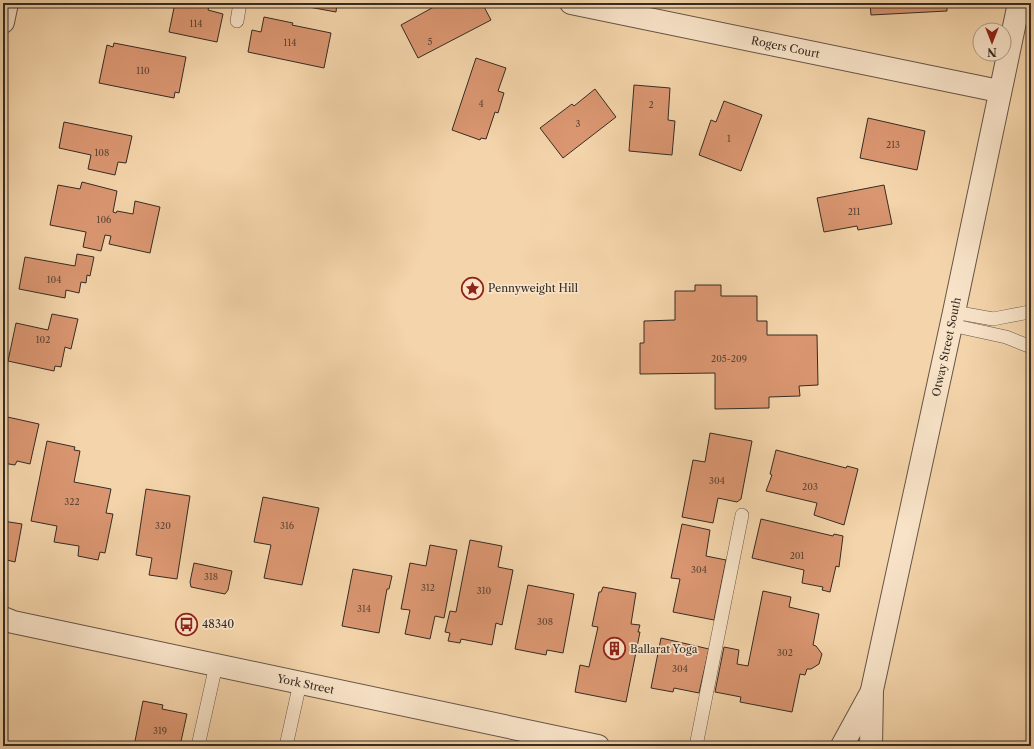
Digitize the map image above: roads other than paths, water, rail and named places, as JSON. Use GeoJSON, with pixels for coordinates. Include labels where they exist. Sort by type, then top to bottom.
{"type":"FeatureCollection","features":[{"type":"Feature","properties":{"kind":"street"},"geometry":{"type":"LineString","coordinates":[[3,22],[7,3]]}},
{"type":"Feature","properties":{"kind":"street","name":"Rogers Court"},"geometry":{"type":"LineString","coordinates":[[571,3],[999,91]]}},
{"type":"Feature","properties":{"kind":"street","name":"Otway Street South"},"geometry":{"type":"LineString","coordinates":[[871,746],[872,690],[953,319],[999,91],[1019,3]]}},
{"type":"Feature","properties":{"kind":"street","name":"York Street"},"geometry":{"type":"LineString","coordinates":[[6,621],[300,683],[576,744],[598,746]]}},
{"type":"Feature","properties":{"kind":"street","name":"Otway Street South"},"geometry":{"type":"LineString","coordinates":[[842,746],[872,690]]}},
{"type":"Feature","properties":{"kind":"lane"},"geometry":{"type":"LineString","coordinates":[[237,21],[240,3]]}},
{"type":"Feature","properties":{"kind":"lane"},"geometry":{"type":"LineString","coordinates":[[953,319],[992,319],[1029,312],[1031,310]]}},
{"type":"Feature","properties":{"kind":"lane"},"geometry":{"type":"LineString","coordinates":[[953,319],[1006,337],[1030,350]]}},
{"type":"Feature","properties":{"kind":"lane"},"geometry":{"type":"LineString","coordinates":[[696,746],[742,515]]}},
{"type":"Feature","properties":{"kind":"lane"},"geometry":{"type":"LineString","coordinates":[[198,746],[216,665]]}},
{"type":"Feature","properties":{"kind":"lane"},"geometry":{"type":"LineString","coordinates":[[286,746],[300,683]]}},
{"type":"Feature","properties":{"kind":"place","name":"Pennyweight Hill"},"geometry":{"type":"Point","coordinates":[473,288]}},
{"type":"Feature","properties":{"kind":"place","name":"48340"},"geometry":{"type":"Point","coordinates":[186,624]}},
{"type":"Feature","properties":{"kind":"place","name":"Ballarat Yoga"},"geometry":{"type":"Point","coordinates":[615,649]}}]}
